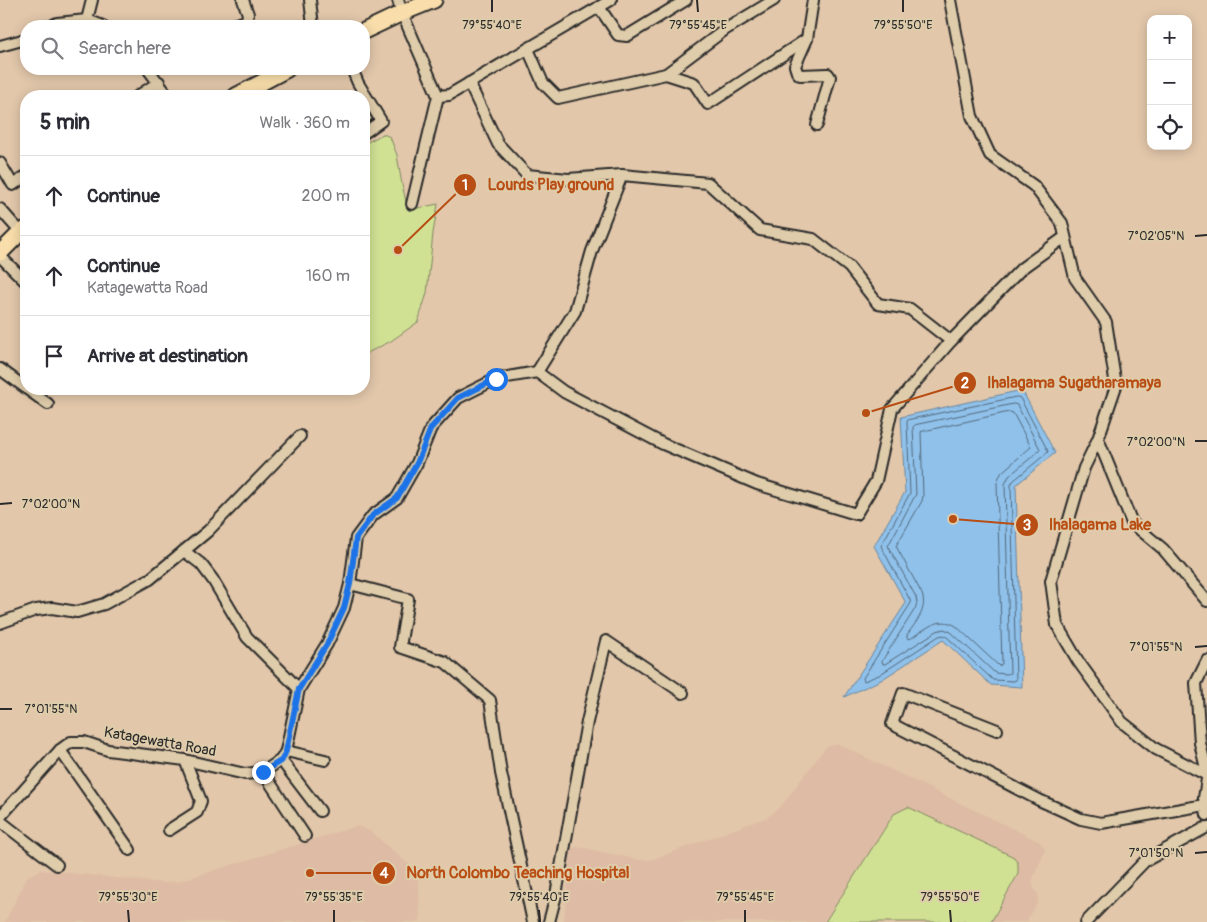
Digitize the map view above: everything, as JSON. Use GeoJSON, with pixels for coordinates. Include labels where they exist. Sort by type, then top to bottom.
{"type":"FeatureCollection","features":[{"type":"Feature","properties":{"kind":"main road"},"geometry":{"type":"LineString","coordinates":[[370,27],[400,7],[434,0]]}},
{"type":"Feature","properties":{"kind":"main road"},"geometry":{"type":"LineString","coordinates":[[247,90],[276,75]]}},
{"type":"Feature","properties":{"kind":"main road"},"geometry":{"type":"LineString","coordinates":[[0,255],[20,235]]}},
{"type":"Feature","properties":{"kind":"street"},"geometry":{"type":"LineString","coordinates":[[87,20],[92,0]]}},
{"type":"Feature","properties":{"kind":"street"},"geometry":{"type":"LineString","coordinates":[[243,0],[248,14],[247,20]]}},
{"type":"Feature","properties":{"kind":"street"},"geometry":{"type":"LineString","coordinates":[[310,0],[312,20]]}},
{"type":"Feature","properties":{"kind":"street"},"geometry":{"type":"LineString","coordinates":[[438,96],[449,95],[611,0]]}},
{"type":"Feature","properties":{"kind":"street"},"geometry":{"type":"LineString","coordinates":[[599,7],[618,35],[627,36],[686,0]]}},
{"type":"Feature","properties":{"kind":"street"},"geometry":{"type":"LineString","coordinates":[[528,48],[543,83],[558,98],[666,74],[726,29],[774,0]]}},
{"type":"Feature","properties":{"kind":"street"},"geometry":{"type":"LineString","coordinates":[[814,0],[807,39],[795,66],[800,75],[828,74],[830,77],[818,125]]}},
{"type":"Feature","properties":{"kind":"street"},"geometry":{"type":"LineString","coordinates":[[950,0],[972,116],[990,155],[1034,186],[1062,223],[1075,278],[1106,322],[1116,386],[1098,439],[1084,468],[1051,581],[1057,624],[1078,662],[1122,722],[1156,749],[1207,776]]}},
{"type":"Feature","properties":{"kind":"street"},"geometry":{"type":"LineString","coordinates":[[400,7],[438,96],[412,204]]}},
{"type":"Feature","properties":{"kind":"street"},"geometry":{"type":"LineString","coordinates":[[666,74],[694,83],[708,104],[807,39]]}},
{"type":"Feature","properties":{"kind":"street"},"geometry":{"type":"LineString","coordinates":[[0,46],[20,41]]}},
{"type":"Feature","properties":{"kind":"street"},"geometry":{"type":"LineString","coordinates":[[153,75],[164,90]]}},
{"type":"Feature","properties":{"kind":"street"},"geometry":{"type":"LineString","coordinates":[[354,75],[362,90]]}},
{"type":"Feature","properties":{"kind":"street"},"geometry":{"type":"LineString","coordinates":[[147,90],[158,82]]}},
{"type":"Feature","properties":{"kind":"street"},"geometry":{"type":"LineString","coordinates":[[469,82],[498,144],[527,175],[568,179],[622,175],[708,184],[760,230],[813,239],[849,267],[878,304],[910,309],[951,341]]}},
{"type":"Feature","properties":{"kind":"street"},"geometry":{"type":"LineString","coordinates":[[370,103],[381,121],[370,129]]}},
{"type":"Feature","properties":{"kind":"street"},"geometry":{"type":"LineString","coordinates":[[0,163],[14,185],[20,180]]}},
{"type":"Feature","properties":{"kind":"street"},"geometry":{"type":"LineString","coordinates":[[537,372],[575,311],[592,250],[622,175]]}},
{"type":"Feature","properties":{"kind":"street"},"geometry":{"type":"LineString","coordinates":[[0,209],[15,226],[20,229]]}},
{"type":"Feature","properties":{"kind":"street"},"geometry":{"type":"LineString","coordinates":[[305,836],[263,772],[284,756],[299,689],[327,644],[344,608],[350,584],[356,538],[373,515],[397,498],[417,463],[431,428],[458,398],[496,379],[537,372],[564,392],[663,444],[757,484],[856,514],[876,481],[892,409],[951,341],[1022,268],[1065,238]]}},
{"type":"Feature","properties":{"kind":"street"},"geometry":{"type":"LineString","coordinates":[[0,255],[20,276]]}},
{"type":"Feature","properties":{"kind":"street"},"geometry":{"type":"LineString","coordinates":[[0,369],[20,384]]}},
{"type":"Feature","properties":{"kind":"street"},"geometry":{"type":"LineString","coordinates":[[35,395],[48,404]]}},
{"type":"Feature","properties":{"kind":"street"},"geometry":{"type":"LineString","coordinates":[[0,623],[36,610],[52,608],[77,612],[104,604],[150,579],[168,566],[208,530],[300,436]]}},
{"type":"Feature","properties":{"kind":"street"},"geometry":{"type":"LineString","coordinates":[[1098,439],[1132,523],[1163,549],[1207,601]]}},
{"type":"Feature","properties":{"kind":"street"},"geometry":{"type":"LineString","coordinates":[[184,551],[201,564],[213,580],[247,637],[299,689]]}},
{"type":"Feature","properties":{"kind":"street"},"geometry":{"type":"LineString","coordinates":[[350,584],[408,599],[400,647],[445,662],[490,700],[501,773],[533,922]]}},
{"type":"Feature","properties":{"kind":"street"},"geometry":{"type":"LineString","coordinates":[[549,922],[556,895],[587,722],[606,641],[683,693]]}},
{"type":"Feature","properties":{"kind":"street"},"geometry":{"type":"LineString","coordinates":[[997,730],[903,693],[892,724],[1038,800],[1081,819],[1101,824],[1206,810],[1204,798],[1207,776],[1200,743],[1196,682],[1207,661]]}},
{"type":"Feature","properties":{"kind":"street","name":"Katagewatta Road"},"geometry":{"type":"LineString","coordinates":[[0,819],[60,750],[71,742],[84,742],[108,750],[185,760],[245,774],[263,772]]}},
{"type":"Feature","properties":{"kind":"street"},"geometry":{"type":"LineString","coordinates":[[60,750],[130,850]]}},
{"type":"Feature","properties":{"kind":"street"},"geometry":{"type":"LineString","coordinates":[[284,756],[325,760]]}},
{"type":"Feature","properties":{"kind":"street"},"geometry":{"type":"LineString","coordinates":[[284,756],[320,811]]}},
{"type":"Feature","properties":{"kind":"street"},"geometry":{"type":"LineString","coordinates":[[168,830],[197,812],[201,801],[185,760]]}},
{"type":"Feature","properties":{"kind":"street"},"geometry":{"type":"LineString","coordinates":[[0,819],[57,864]]}},
{"type":"Feature","properties":{"kind":"street"},"geometry":{"type":"LineString","coordinates":[[1086,922],[1145,861],[1207,827]]}},
{"type":"Feature","properties":{"kind":"shaded area"},"geometry":{"type":"Polygon","coordinates":[[[838,744],[1040,842],[1045,850],[1032,881],[1038,895],[1038,902],[1026,922],[991,922],[1018,874],[894,814],[825,922],[564,922],[571,850],[575,847],[639,860],[651,860],[768,817],[782,805],[826,747],[838,744]]]}},
{"type":"Feature","properties":{"kind":"shaded area"},"geometry":{"type":"Polygon","coordinates":[[[357,826],[370,831],[415,870],[419,886],[420,922],[5,922],[28,876],[41,870],[163,883],[177,882],[357,826]]]}},
{"type":"Feature","properties":{"kind":"green space"},"geometry":{"type":"Polygon","coordinates":[[[383,134],[390,137],[397,155],[408,210],[438,204],[427,293],[418,322],[391,341],[370,352],[370,141],[383,134]]]}},
{"type":"Feature","properties":{"kind":"green space"},"geometry":{"type":"Polygon","coordinates":[[[908,807],[1014,857],[1018,864],[1018,874],[991,922],[825,922],[894,814],[908,807]]]}},
{"type":"Feature","properties":{"kind":"water"},"geometry":{"type":"Polygon","coordinates":[[[1022,390],[1055,453],[1016,485],[1022,687],[991,685],[943,640],[881,680],[844,697],[906,603],[874,546],[905,492],[901,417],[1022,390]]]}},
{"type":"Feature","properties":{"kind":"place","name":"Lourds Play ground"},"geometry":{"type":"Point","coordinates":[398,250]}},
{"type":"Feature","properties":{"kind":"place","name":"Ihalagama Sugatharamaya"},"geometry":{"type":"Point","coordinates":[866,413]}},
{"type":"Feature","properties":{"kind":"place","name":"Ihalagama Lake"},"geometry":{"type":"Point","coordinates":[953,519]}},
{"type":"Feature","properties":{"kind":"place","name":"North Colombo Teaching Hospital"},"geometry":{"type":"Point","coordinates":[310,873]}},
{"type":"Feature","properties":{"kind":"route"},"geometry":{"type":"LineString","coordinates":[[263,772],[282,760],[286,751],[299,689],[327,644],[344,608],[350,584],[356,538],[373,515],[397,498],[417,463],[431,428],[458,398],[496,379]]}}]}
